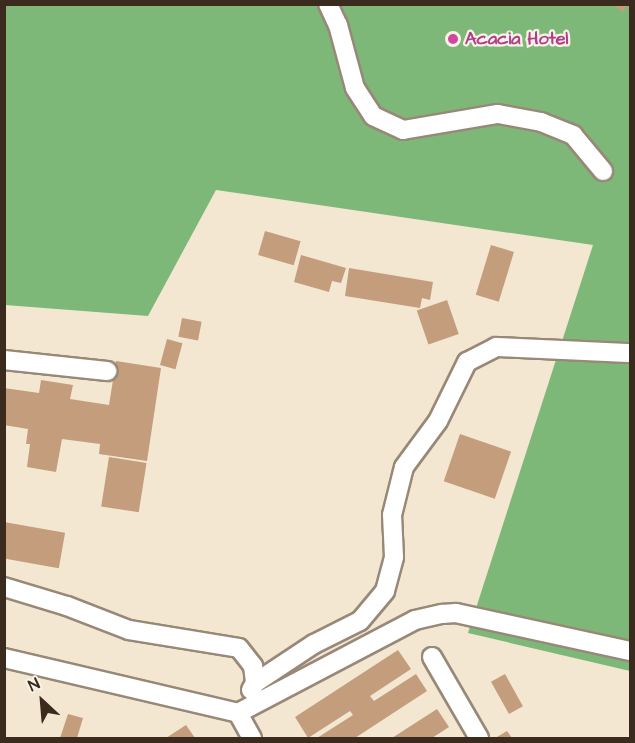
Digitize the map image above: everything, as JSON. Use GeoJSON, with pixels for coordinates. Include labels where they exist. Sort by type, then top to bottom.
{"type":"FeatureCollection","features":[{"type":"Feature","properties":{"kind":"street"},"geometry":{"type":"LineString","coordinates":[[328,4],[338,26],[355,88],[372,116],[403,130],[498,114],[541,122],[573,135],[603,171]]}},
{"type":"Feature","properties":{"kind":"street"},"geometry":{"type":"LineString","coordinates":[[238,712],[255,683],[314,644],[360,621],[386,591],[394,557],[392,515],[404,467],[438,421],[467,362],[496,347],[630,353]]}},
{"type":"Feature","properties":{"kind":"street"},"geometry":{"type":"LineString","coordinates":[[4,360],[106,371]]}},
{"type":"Feature","properties":{"kind":"street"},"geometry":{"type":"LineString","coordinates":[[4,587],[67,606],[129,630],[239,648],[253,666],[255,683]]}},
{"type":"Feature","properties":{"kind":"street"},"geometry":{"type":"LineString","coordinates":[[4,658],[238,712],[415,620],[442,614],[456,613],[630,651]]}},
{"type":"Feature","properties":{"kind":"street"},"geometry":{"type":"LineString","coordinates":[[432,657],[478,738]]}},
{"type":"Feature","properties":{"kind":"street"},"geometry":{"type":"LineString","coordinates":[[238,712],[252,738]]}},
{"type":"Feature","properties":{"kind":"green space"},"geometry":{"type":"Polygon","coordinates":[[[4,5],[630,5],[630,671],[468,633],[593,245],[216,190],[148,316],[5,305],[4,5]]]}},
{"type":"Feature","properties":{"kind":"building"},"geometry":{"type":"Polygon","coordinates":[[[612,4],[629,4],[623,12],[612,4]]]}},
{"type":"Feature","properties":{"kind":"building"},"geometry":{"type":"Polygon","coordinates":[[[265,231],[301,241],[294,265],[258,255],[265,231]]]}},
{"type":"Feature","properties":{"kind":"building"},"geometry":{"type":"Polygon","coordinates":[[[491,245],[514,252],[499,302],[476,295],[491,245]]]}},
{"type":"Feature","properties":{"kind":"building"},"geometry":{"type":"Polygon","coordinates":[[[301,255],[346,268],[341,283],[332,281],[329,292],[294,282],[301,255]]]}},
{"type":"Feature","properties":{"kind":"building"},"geometry":{"type":"Polygon","coordinates":[[[349,268],[433,282],[430,300],[422,298],[420,308],[345,296],[349,268]]]}},
{"type":"Feature","properties":{"kind":"building"},"geometry":{"type":"Polygon","coordinates":[[[447,300],[459,334],[428,344],[417,310],[447,300]]]}},
{"type":"Feature","properties":{"kind":"building"},"geometry":{"type":"Polygon","coordinates":[[[182,318],[202,322],[198,340],[178,337],[182,318]]]}},
{"type":"Feature","properties":{"kind":"building"},"geometry":{"type":"Polygon","coordinates":[[[167,339],[182,343],[175,369],[160,365],[167,339]]]}},
{"type":"Feature","properties":{"kind":"building"},"geometry":{"type":"Polygon","coordinates":[[[116,361],[161,368],[147,461],[99,454],[100,444],[62,439],[56,472],[27,467],[30,444],[26,444],[28,429],[4,425],[4,388],[39,393],[41,380],[73,385],[70,399],[109,405],[116,361]]]}},
{"type":"Feature","properties":{"kind":"building"},"geometry":{"type":"Polygon","coordinates":[[[460,434],[511,452],[495,499],[444,481],[460,434]]]}},
{"type":"Feature","properties":{"kind":"building"},"geometry":{"type":"Polygon","coordinates":[[[109,457],[147,463],[139,512],[101,506],[109,457]]]}},
{"type":"Feature","properties":{"kind":"building"},"geometry":{"type":"Polygon","coordinates":[[[4,522],[65,533],[59,568],[4,559],[4,522]]]}},
{"type":"Feature","properties":{"kind":"building"},"geometry":{"type":"Polygon","coordinates":[[[398,650],[411,669],[370,696],[374,701],[416,674],[427,691],[355,738],[317,738],[353,715],[350,711],[308,738],[295,717],[398,650]]]}},
{"type":"Feature","properties":{"kind":"building"},"geometry":{"type":"Polygon","coordinates":[[[505,674],[523,706],[509,714],[491,682],[505,674]]]}},
{"type":"Feature","properties":{"kind":"building"},"geometry":{"type":"Polygon","coordinates":[[[437,709],[449,727],[432,738],[392,738],[437,709]]]}},
{"type":"Feature","properties":{"kind":"building"},"geometry":{"type":"Polygon","coordinates":[[[68,714],[83,718],[77,738],[60,738],[68,714]]]}},
{"type":"Feature","properties":{"kind":"building"},"geometry":{"type":"Polygon","coordinates":[[[186,725],[195,738],[166,738],[186,725]]]}},
{"type":"Feature","properties":{"kind":"building"},"geometry":{"type":"Polygon","coordinates":[[[507,731],[512,738],[497,737],[507,731]]]}},
{"type":"Feature","properties":{"kind":"place","name":"Acacia Hotel"},"geometry":{"type":"Point","coordinates":[453,39]}}]}
